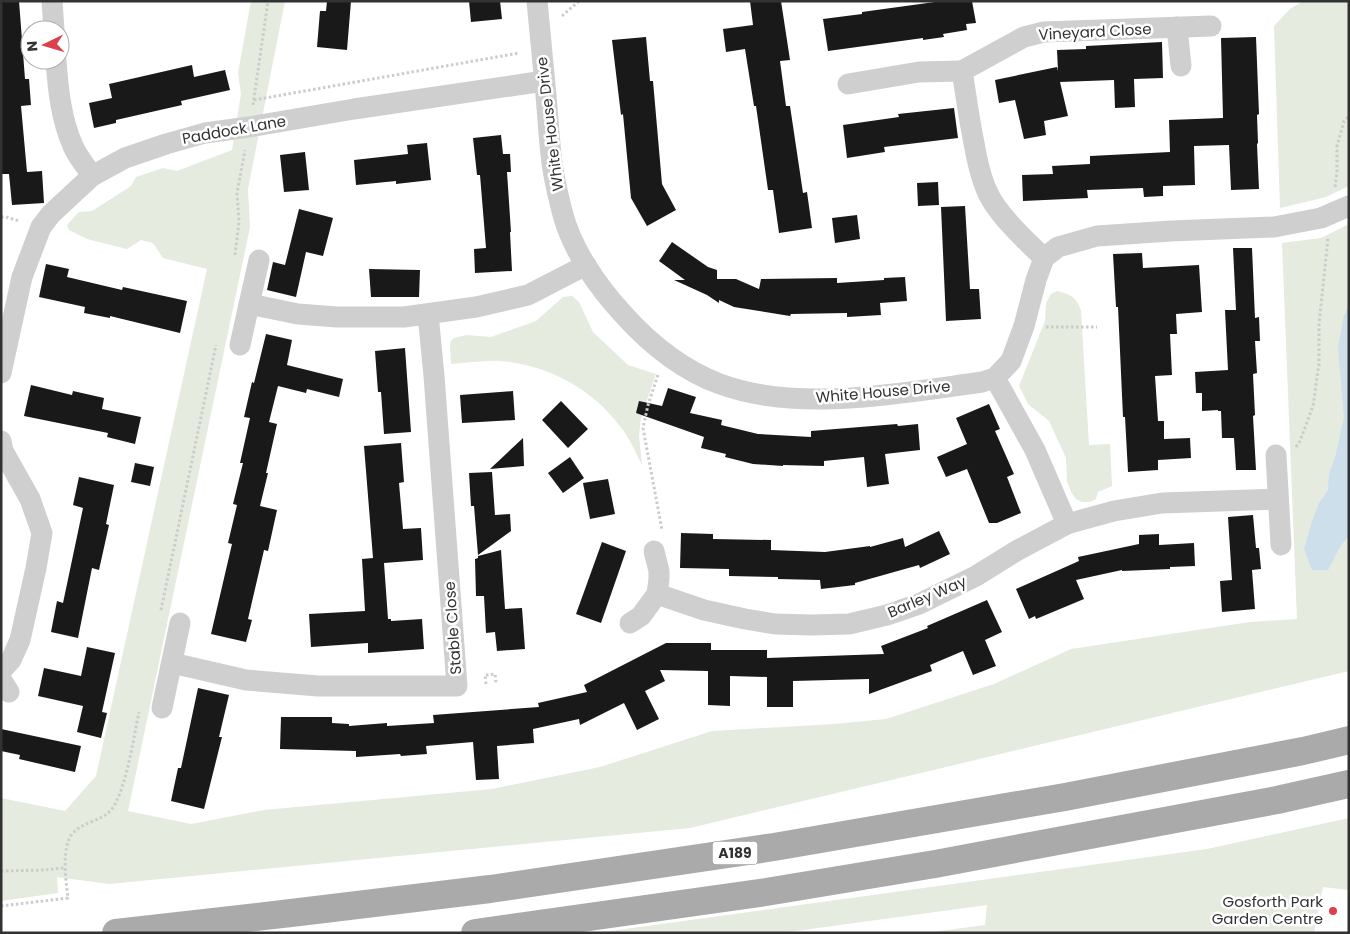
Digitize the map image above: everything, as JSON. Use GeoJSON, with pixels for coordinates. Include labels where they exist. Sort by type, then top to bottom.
{"type":"FeatureCollection","features":[{"type":"Feature","properties":{"kind":"main road","name":"A189"},"geometry":{"type":"LineString","coordinates":[[116,933],[291,914],[490,889],[774,847],[1074,795],[1303,751],[1349,740]]}},
{"type":"Feature","properties":{"kind":"main road"},"geometry":{"type":"LineString","coordinates":[[476,933],[766,892],[935,864],[1277,800],[1349,784]]}},
{"type":"Feature","properties":{"kind":"street"},"geometry":{"type":"LineString","coordinates":[[52,1],[53,20]]}},
{"type":"Feature","properties":{"kind":"street","name":"White House Drive"},"geometry":{"type":"LineString","coordinates":[[537,1],[552,164],[562,213],[574,246],[618,309],[637,330],[666,354],[689,369],[720,384],[764,395],[796,399],[867,396],[982,382],[995,378]]}},
{"type":"Feature","properties":{"kind":"street","name":"Vineyard Close"},"geometry":{"type":"LineString","coordinates":[[848,84],[920,72],[962,71],[1024,37],[1044,32],[1211,26]]}},
{"type":"Feature","properties":{"kind":"street"},"geometry":{"type":"LineString","coordinates":[[1177,27],[1181,66]]}},
{"type":"Feature","properties":{"kind":"street"},"geometry":{"type":"LineString","coordinates":[[57,70],[64,120],[73,147],[92,176]]}},
{"type":"Feature","properties":{"kind":"street"},"geometry":{"type":"LineString","coordinates":[[962,71],[979,171],[987,193],[1026,242],[1044,258]]}},
{"type":"Feature","properties":{"kind":"street","name":"Paddock Lane"},"geometry":{"type":"LineString","coordinates":[[1,373],[22,277],[41,228],[51,214],[92,176],[125,158],[205,133],[364,107],[544,81]]}},
{"type":"Feature","properties":{"kind":"street"},"geometry":{"type":"LineString","coordinates":[[1067,524],[1035,450],[995,378],[1011,361],[1024,326],[1044,258],[1058,247],[1097,236],[1274,227],[1321,218],[1340,210]]}},
{"type":"Feature","properties":{"kind":"street"},"geometry":{"type":"LineString","coordinates":[[240,345],[259,260]]}},
{"type":"Feature","properties":{"kind":"street"},"geometry":{"type":"LineString","coordinates":[[249,304],[298,314],[337,317],[404,317],[476,307],[528,295],[586,265]]}},
{"type":"Feature","properties":{"kind":"street","name":"Stable Close"},"geometry":{"type":"LineString","coordinates":[[172,663],[246,680],[318,686],[457,686],[428,314]]}},
{"type":"Feature","properties":{"kind":"street"},"geometry":{"type":"LineString","coordinates":[[1,441],[3,451],[30,499],[42,533],[20,640],[11,660],[1,671]]}},
{"type":"Feature","properties":{"kind":"street"},"geometry":{"type":"LineString","coordinates":[[1276,455],[1281,545]]}},
{"type":"Feature","properties":{"kind":"street","name":"Barley Way"},"geometry":{"type":"LineString","coordinates":[[657,594],[704,610],[775,624],[849,624],[888,615],[919,604],[976,576],[1018,550],[1067,524],[1114,511],[1162,502],[1278,499]]}},
{"type":"Feature","properties":{"kind":"street"},"geometry":{"type":"LineString","coordinates":[[630,623],[641,616],[657,594],[659,571],[654,551]]}},
{"type":"Feature","properties":{"kind":"street"},"geometry":{"type":"LineString","coordinates":[[162,708],[180,623]]}},
{"type":"Feature","properties":{"kind":"path"},"geometry":{"type":"LineString","coordinates":[[234,264],[239,222],[237,193],[254,100],[268,1]]}},
{"type":"Feature","properties":{"kind":"path"},"geometry":{"type":"LineString","coordinates":[[254,100],[541,50]]}},
{"type":"Feature","properties":{"kind":"path"},"geometry":{"type":"LineString","coordinates":[[1276,455],[1292,451],[1300,441],[1313,406],[1318,364],[1319,324],[1340,210],[1337,146],[1344,121],[1349,116]]}},
{"type":"Feature","properties":{"kind":"path"},"geometry":{"type":"LineString","coordinates":[[1024,326],[1097,327]]}},
{"type":"Feature","properties":{"kind":"path"},"geometry":{"type":"LineString","coordinates":[[159,618],[217,341]]}},
{"type":"Feature","properties":{"kind":"path"},"geometry":{"type":"LineString","coordinates":[[654,551],[663,536],[643,428],[648,405],[666,354]]}},
{"type":"Feature","properties":{"kind":"path"},"geometry":{"type":"LineString","coordinates":[[486,684],[485,676],[495,674],[496,683]]}},
{"type":"Feature","properties":{"kind":"path"},"geometry":{"type":"LineString","coordinates":[[1,906],[68,898],[64,868],[68,843],[71,835],[110,812],[116,803],[123,785],[141,703]]}},
{"type":"Feature","properties":{"kind":"path"},"geometry":{"type":"LineString","coordinates":[[1,872],[64,868]]}},
{"type":"Feature","properties":{"kind":"shaded area"},"geometry":{"type":"Polygon","coordinates":[[[251,1],[285,1],[248,189],[250,227],[128,811],[191,824],[264,810],[492,789],[600,767],[712,731],[886,719],[994,684],[1071,649],[1250,622],[1297,619],[1282,243],[1321,238],[1349,224],[1349,671],[690,828],[109,884],[57,877],[58,893],[1,901],[1,798],[65,811],[96,776],[207,269],[163,258],[153,243],[141,240],[127,249],[87,239],[69,230],[67,225],[79,212],[92,211],[131,186],[136,177],[163,168],[177,171],[232,150],[241,94],[238,73],[251,1]]]}},
{"type":"Feature","properties":{"kind":"shaded area"},"geometry":{"type":"Polygon","coordinates":[[[1303,1],[1349,1],[1349,186],[1326,197],[1280,208],[1274,26],[1290,9],[1303,1]]]}},
{"type":"Feature","properties":{"kind":"shaded area"},"geometry":{"type":"Polygon","coordinates":[[[1057,291],[1072,297],[1081,310],[1089,445],[1110,444],[1112,486],[1098,492],[1096,499],[1090,502],[1082,502],[1076,499],[1071,492],[1067,481],[1066,458],[1049,421],[1028,404],[1019,386],[1045,321],[1046,303],[1051,294],[1057,291]]]}},
{"type":"Feature","properties":{"kind":"shaded area"},"geometry":{"type":"Polygon","coordinates":[[[572,296],[579,302],[593,332],[628,365],[656,374],[641,418],[639,435],[642,465],[626,434],[608,412],[595,400],[567,381],[535,367],[518,363],[483,361],[451,364],[450,345],[454,338],[466,335],[491,337],[536,321],[563,297],[572,296]]]}},
{"type":"Feature","properties":{"kind":"shaded area"},"geometry":{"type":"Polygon","coordinates":[[[1349,818],[1349,890],[1323,887],[1314,933],[925,933],[985,925],[987,905],[781,933],[596,933],[1207,849],[1349,818]]]}},
{"type":"Feature","properties":{"kind":"water"},"geometry":{"type":"Polygon","coordinates":[[[1349,306],[1349,536],[1341,545],[1328,570],[1312,570],[1304,549],[1319,503],[1328,490],[1329,474],[1335,458],[1344,417],[1338,348],[1344,315],[1349,306]]]}},
{"type":"Feature","properties":{"kind":"building"},"geometry":{"type":"Polygon","coordinates":[[[1,1],[19,1],[20,70],[24,70],[25,79],[29,79],[31,105],[21,106],[27,172],[42,171],[44,203],[12,205],[9,174],[1,174],[1,1]]]}},
{"type":"Feature","properties":{"kind":"building"},"geometry":{"type":"Polygon","coordinates":[[[327,1],[351,1],[347,50],[317,47],[320,11],[326,11],[327,1]]]}},
{"type":"Feature","properties":{"kind":"building"},"geometry":{"type":"Polygon","coordinates":[[[469,1],[500,1],[502,19],[471,22],[469,1]]]}},
{"type":"Feature","properties":{"kind":"building"},"geometry":{"type":"Polygon","coordinates":[[[750,1],[781,1],[790,60],[780,61],[786,106],[790,106],[803,193],[807,192],[812,228],[779,233],[773,190],[768,190],[756,106],[754,106],[745,49],[726,52],[723,29],[753,25],[750,1]]]}},
{"type":"Feature","properties":{"kind":"building"},"geometry":{"type":"Polygon","coordinates":[[[942,1],[972,1],[976,23],[966,24],[967,30],[943,34],[944,37],[923,40],[923,38],[828,51],[823,19],[942,1]]]}},
{"type":"Feature","properties":{"kind":"building"},"geometry":{"type":"Polygon","coordinates":[[[646,37],[650,81],[653,81],[662,184],[676,210],[647,226],[631,198],[623,114],[621,115],[612,40],[646,37]]]}},
{"type":"Feature","properties":{"kind":"building"},"geometry":{"type":"Polygon","coordinates":[[[1256,37],[1259,189],[1231,190],[1229,145],[1194,146],[1195,185],[1163,186],[1163,196],[1144,197],[1143,188],[1087,190],[1088,198],[1023,201],[1022,175],[1053,174],[1052,166],[1090,164],[1090,156],[1170,152],[1169,120],[1223,118],[1221,38],[1256,37]]]}},
{"type":"Feature","properties":{"kind":"building"},"geometry":{"type":"Polygon","coordinates":[[[1162,42],[1163,78],[1134,79],[1135,107],[1115,108],[1114,80],[1060,82],[1068,116],[1044,121],[1046,135],[1024,139],[1015,100],[999,103],[995,80],[1057,67],[1058,71],[1057,50],[1086,49],[1086,46],[1162,42]]]}},
{"type":"Feature","properties":{"kind":"building"},"geometry":{"type":"Polygon","coordinates":[[[192,65],[194,77],[225,70],[230,90],[181,101],[182,105],[116,120],[116,123],[94,128],[89,103],[112,98],[109,84],[192,65]]]}},
{"type":"Feature","properties":{"kind":"building"},"geometry":{"type":"Polygon","coordinates":[[[954,108],[958,138],[884,147],[885,152],[847,158],[843,125],[899,117],[898,114],[954,108]]]}},
{"type":"Feature","properties":{"kind":"building"},"geometry":{"type":"Polygon","coordinates":[[[501,135],[503,154],[510,154],[511,172],[507,172],[512,271],[475,273],[474,249],[486,248],[480,175],[477,175],[473,138],[501,135]]]}},
{"type":"Feature","properties":{"kind":"building"},"geometry":{"type":"Polygon","coordinates":[[[427,143],[431,180],[396,184],[396,181],[356,185],[354,160],[408,154],[407,145],[427,143]]]}},
{"type":"Feature","properties":{"kind":"building"},"geometry":{"type":"Polygon","coordinates":[[[305,152],[309,190],[284,192],[280,155],[305,152]]]}},
{"type":"Feature","properties":{"kind":"building"},"geometry":{"type":"Polygon","coordinates":[[[938,182],[939,205],[918,206],[917,183],[938,182]]]}},
{"type":"Feature","properties":{"kind":"building"},"geometry":{"type":"Polygon","coordinates":[[[965,206],[970,289],[979,289],[981,319],[946,321],[941,207],[965,206]]]}},
{"type":"Feature","properties":{"kind":"building"},"geometry":{"type":"Polygon","coordinates":[[[299,209],[333,218],[323,256],[306,252],[296,297],[267,290],[273,262],[285,265],[299,209]]]}},
{"type":"Feature","properties":{"kind":"building"},"geometry":{"type":"Polygon","coordinates":[[[857,215],[860,239],[835,243],[832,218],[857,215]]]}},
{"type":"Feature","properties":{"kind":"building"},"geometry":{"type":"Polygon","coordinates":[[[672,242],[708,267],[717,270],[717,279],[736,279],[759,289],[761,279],[837,278],[837,283],[905,277],[907,301],[880,303],[881,315],[847,317],[847,313],[791,314],[790,316],[734,307],[719,300],[719,303],[707,295],[674,280],[685,280],[659,261],[672,242]]]}},
{"type":"Feature","properties":{"kind":"building"},"geometry":{"type":"Polygon","coordinates":[[[1233,248],[1252,248],[1255,318],[1259,317],[1260,341],[1255,341],[1257,373],[1253,374],[1256,470],[1236,470],[1234,438],[1222,438],[1221,411],[1202,411],[1202,393],[1196,393],[1195,372],[1228,370],[1225,310],[1236,310],[1233,248]]]}},
{"type":"Feature","properties":{"kind":"building"},"geometry":{"type":"Polygon","coordinates":[[[1142,253],[1143,268],[1199,265],[1202,312],[1176,314],[1177,334],[1170,334],[1172,375],[1155,376],[1158,421],[1164,421],[1164,439],[1190,438],[1191,458],[1158,460],[1158,470],[1128,472],[1113,254],[1142,253]]]}},
{"type":"Feature","properties":{"kind":"building"},"geometry":{"type":"Polygon","coordinates":[[[46,264],[69,269],[67,277],[122,290],[123,287],[187,301],[180,333],[110,316],[110,318],[84,313],[85,307],[39,297],[46,264]]]}},
{"type":"Feature","properties":{"kind":"building"},"geometry":{"type":"Polygon","coordinates":[[[369,269],[420,270],[419,297],[371,297],[369,269]]]}},
{"type":"Feature","properties":{"kind":"building"},"geometry":{"type":"Polygon","coordinates":[[[266,334],[292,340],[287,365],[343,379],[339,397],[307,389],[306,393],[278,386],[269,422],[277,424],[260,506],[277,510],[268,551],[264,550],[248,619],[252,620],[246,642],[211,634],[232,544],[228,543],[237,505],[233,504],[243,463],[240,463],[250,418],[244,417],[266,334]]]}},
{"type":"Feature","properties":{"kind":"building"},"geometry":{"type":"Polygon","coordinates":[[[405,348],[411,432],[384,434],[381,392],[378,392],[375,351],[405,348]]]}},
{"type":"Feature","properties":{"kind":"building"},"geometry":{"type":"Polygon","coordinates":[[[31,385],[72,395],[73,391],[104,398],[102,409],[141,417],[135,444],[107,437],[108,433],[24,416],[31,385]]]}},
{"type":"Feature","properties":{"kind":"building"},"geometry":{"type":"Polygon","coordinates":[[[668,388],[696,397],[690,413],[722,420],[721,425],[758,434],[811,437],[811,431],[918,424],[920,450],[885,454],[889,484],[867,487],[864,457],[824,461],[824,466],[753,464],[725,457],[726,454],[701,448],[704,437],[636,413],[639,401],[662,406],[668,388]]]}},
{"type":"Feature","properties":{"kind":"building"},"geometry":{"type":"Polygon","coordinates":[[[513,391],[515,420],[462,423],[460,395],[513,391]]]}},
{"type":"Feature","properties":{"kind":"building"},"geometry":{"type":"Polygon","coordinates":[[[561,401],[588,429],[568,448],[542,420],[561,401]]]}},
{"type":"Feature","properties":{"kind":"building"},"geometry":{"type":"Polygon","coordinates":[[[989,404],[1000,429],[995,431],[1014,474],[1007,477],[1021,513],[997,523],[989,523],[967,469],[946,477],[937,457],[967,444],[956,418],[989,404]]]}},
{"type":"Feature","properties":{"kind":"building"},"geometry":{"type":"Polygon","coordinates":[[[523,438],[524,466],[490,469],[523,438]]]}},
{"type":"Feature","properties":{"kind":"building"},"geometry":{"type":"Polygon","coordinates":[[[401,443],[404,482],[399,483],[403,529],[421,528],[423,560],[384,563],[388,619],[391,619],[391,621],[422,619],[424,649],[368,653],[368,643],[311,647],[309,614],[365,611],[362,559],[373,558],[364,446],[401,443]]]}},
{"type":"Feature","properties":{"kind":"building"},"geometry":{"type":"Polygon","coordinates":[[[570,457],[584,478],[563,493],[548,473],[570,457]]]}},
{"type":"Feature","properties":{"kind":"building"},"geometry":{"type":"Polygon","coordinates":[[[135,463],[154,467],[150,486],[131,482],[135,463]]]}},
{"type":"Feature","properties":{"kind":"building"},"geometry":{"type":"Polygon","coordinates":[[[492,472],[495,515],[510,514],[511,531],[478,555],[474,506],[471,506],[469,473],[492,472]]]}},
{"type":"Feature","properties":{"kind":"building"},"geometry":{"type":"Polygon","coordinates":[[[79,477],[114,485],[106,524],[109,525],[99,570],[92,568],[78,638],[51,632],[57,601],[63,603],[83,508],[73,505],[79,477]]]}},
{"type":"Feature","properties":{"kind":"building"},"geometry":{"type":"Polygon","coordinates":[[[608,479],[615,514],[590,519],[583,483],[608,479]]]}},
{"type":"Feature","properties":{"kind":"building"},"geometry":{"type":"Polygon","coordinates":[[[1253,515],[1256,548],[1259,548],[1261,569],[1252,570],[1255,609],[1222,612],[1220,581],[1232,580],[1228,517],[1253,515]]]}},
{"type":"Feature","properties":{"kind":"building"},"geometry":{"type":"Polygon","coordinates":[[[939,531],[950,554],[920,568],[919,565],[855,583],[855,585],[821,589],[820,580],[729,576],[729,569],[680,568],[681,533],[713,534],[713,539],[771,540],[771,550],[825,552],[870,547],[903,538],[905,547],[939,531]]]}},
{"type":"Feature","properties":{"kind":"building"},"geometry":{"type":"Polygon","coordinates":[[[1159,534],[1159,545],[1194,543],[1195,566],[1170,567],[1170,569],[1122,570],[1076,580],[1084,599],[1036,619],[1035,616],[1029,619],[1016,589],[1079,561],[1078,557],[1139,544],[1139,535],[1159,534]]]}},
{"type":"Feature","properties":{"kind":"building"},"geometry":{"type":"Polygon","coordinates":[[[602,542],[626,551],[601,623],[576,614],[602,542]]]}},
{"type":"Feature","properties":{"kind":"building"},"geometry":{"type":"Polygon","coordinates":[[[501,550],[505,609],[522,608],[525,649],[497,651],[495,632],[486,633],[484,596],[476,596],[475,559],[478,556],[501,550]]]}},
{"type":"Feature","properties":{"kind":"building"},"geometry":{"type":"Polygon","coordinates":[[[987,600],[1002,632],[985,640],[996,666],[973,675],[963,651],[930,665],[932,671],[869,694],[869,679],[793,681],[793,707],[767,707],[767,677],[730,676],[730,706],[708,705],[708,671],[660,670],[665,681],[645,691],[659,719],[637,730],[624,703],[580,725],[579,719],[533,729],[534,743],[497,746],[499,779],[476,780],[473,742],[426,746],[427,754],[401,756],[400,754],[356,757],[356,751],[280,749],[281,717],[332,717],[332,723],[349,724],[349,726],[387,723],[387,726],[434,723],[433,715],[539,707],[538,703],[587,692],[584,685],[666,643],[711,643],[711,650],[767,650],[767,658],[884,654],[881,646],[928,628],[927,626],[987,600]]]}},
{"type":"Feature","properties":{"kind":"building"},"geometry":{"type":"Polygon","coordinates":[[[87,647],[115,653],[102,712],[107,713],[101,738],[77,732],[83,706],[38,696],[44,668],[81,676],[87,647]]]}},
{"type":"Feature","properties":{"kind":"building"},"geometry":{"type":"Polygon","coordinates":[[[198,688],[229,695],[219,737],[222,737],[204,809],[171,801],[178,768],[181,768],[198,688]]]}},
{"type":"Feature","properties":{"kind":"building"},"geometry":{"type":"Polygon","coordinates":[[[1,729],[81,746],[75,772],[19,759],[20,755],[1,751],[1,729]]]}},
{"type":"Feature","properties":{"kind":"place","name":"Gosforth Park Garden Centre"},"geometry":{"type":"Point","coordinates":[1333,911]}}]}
